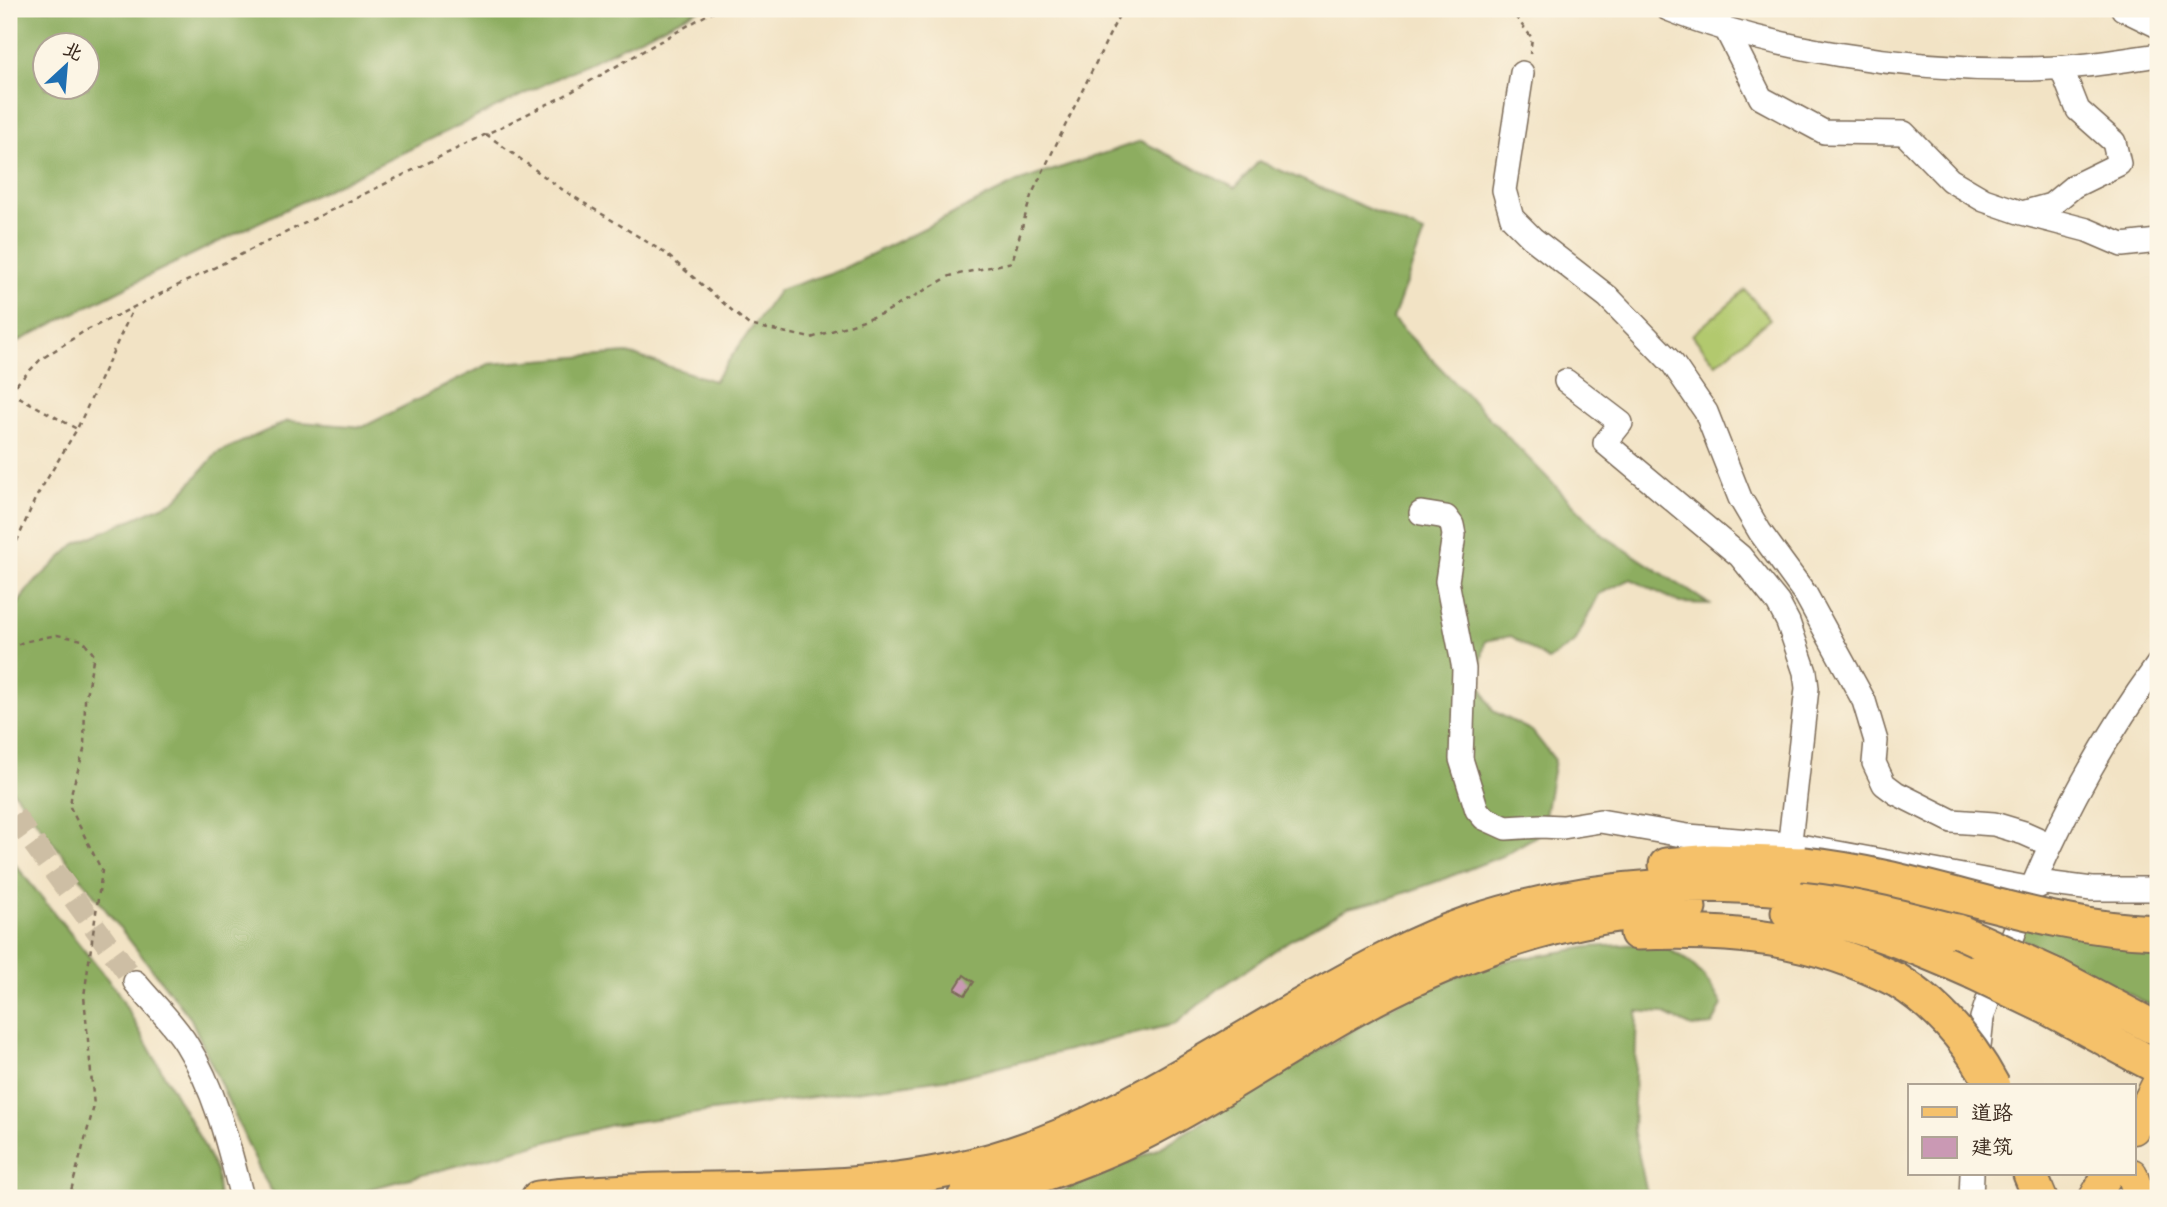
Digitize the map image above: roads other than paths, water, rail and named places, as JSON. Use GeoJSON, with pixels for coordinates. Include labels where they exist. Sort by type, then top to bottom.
{"type":"FeatureCollection","features":[{"type":"Feature","properties":{"kind":"highway"},"geometry":{"type":"LineString","coordinates":[[1471,939],[1503,905],[1548,888],[1631,870],[1713,861],[1793,857],[1875,874],[2056,921],[2109,930],[2158,932]]}},
{"type":"Feature","properties":{"kind":"highway"},"geometry":{"type":"LineString","coordinates":[[964,1198],[1014,1185],[1131,1139],[1179,1114],[1341,1017],[1395,989],[1471,939],[1558,900],[1605,891],[1705,884],[1759,887],[1853,900],[1903,912],[1958,931],[2057,976],[2158,1030]]}},
{"type":"Feature","properties":{"kind":"highway"},"geometry":{"type":"LineString","coordinates":[[1471,939],[1656,909],[1752,909],[1792,913],[1885,935],[1973,972],[2046,1007],[2158,1067]]}},
{"type":"Feature","properties":{"kind":"highway"},"geometry":{"type":"LineString","coordinates":[[538,1198],[655,1189],[818,1187],[895,1180],[991,1161],[1048,1142],[1159,1090],[1324,992],[1425,940],[1570,938],[1707,931],[1792,942],[1865,964],[1898,981],[1927,1001],[1970,1048],[1992,1084]]}},
{"type":"Feature","properties":{"kind":"highway"},"geometry":{"type":"LineString","coordinates":[[2031,1176],[2040,1198]]}},
{"type":"Feature","properties":{"kind":"main road"},"geometry":{"type":"LineString","coordinates":[[2136,1125],[2158,1083]]}},
{"type":"Feature","properties":{"kind":"main road"},"geometry":{"type":"LineString","coordinates":[[2094,1198],[2107,1176]]}},
{"type":"Feature","properties":{"kind":"main road"},"geometry":{"type":"LineString","coordinates":[[2133,1176],[2140,1198]]}},
{"type":"Feature","properties":{"kind":"street"},"geometry":{"type":"LineString","coordinates":[[1668,9],[1726,29],[1779,43],[1910,64],[2015,69],[2061,67],[2158,55]]}},
{"type":"Feature","properties":{"kind":"street"},"geometry":{"type":"LineString","coordinates":[[2123,9],[2158,26]]}},
{"type":"Feature","properties":{"kind":"street"},"geometry":{"type":"LineString","coordinates":[[1726,29],[1761,98],[1824,132],[1904,133],[1950,180],[1984,200],[2087,230],[2122,245],[2158,241]]}},
{"type":"Feature","properties":{"kind":"street"},"geometry":{"type":"LineString","coordinates":[[2022,213],[2051,205],[2074,186],[2119,164],[2114,142],[2078,110],[2061,67]]}},
{"type":"Feature","properties":{"kind":"street"},"geometry":{"type":"LineString","coordinates":[[1522,73],[1504,190],[1512,218],[1532,238],[1608,298],[1673,363],[1706,412],[1740,498],[1760,532],[1802,589],[1864,701],[1876,741],[1874,763],[1884,784],[1896,793],[1952,821],[1994,824],[2024,833],[2050,845]]}},
{"type":"Feature","properties":{"kind":"street"},"geometry":{"type":"LineString","coordinates":[[1566,382],[1621,423],[1605,443],[1740,556],[1778,603],[1788,622],[1805,672],[1807,688],[1793,857]]}},
{"type":"Feature","properties":{"kind":"street"},"geometry":{"type":"LineString","coordinates":[[1422,513],[1446,517],[1452,525],[1454,535],[1447,581],[1464,669],[1461,759],[1478,810],[1484,818],[1506,828],[1540,825],[1563,827],[1600,821],[1793,857],[2033,889],[2045,883],[2092,889],[2158,889]]}},
{"type":"Feature","properties":{"kind":"street"},"geometry":{"type":"LineString","coordinates":[[1740,556],[1750,554],[1759,559],[1782,583],[1802,589]]}},
{"type":"Feature","properties":{"kind":"street"},"geometry":{"type":"LineString","coordinates":[[1976,1084],[1982,1018],[2050,845],[2106,744],[2158,664]]}},
{"type":"Feature","properties":{"kind":"street"},"geometry":{"type":"LineString","coordinates":[[135,982],[187,1044],[221,1123],[242,1198]]}},
{"type":"Feature","properties":{"kind":"street"},"geometry":{"type":"LineString","coordinates":[[1971,1198],[1972,1176]]}},
{"type":"Feature","properties":{"kind":"tunnel"},"geometry":{"type":"LineString","coordinates":[[14,816],[135,982]]}}]}
